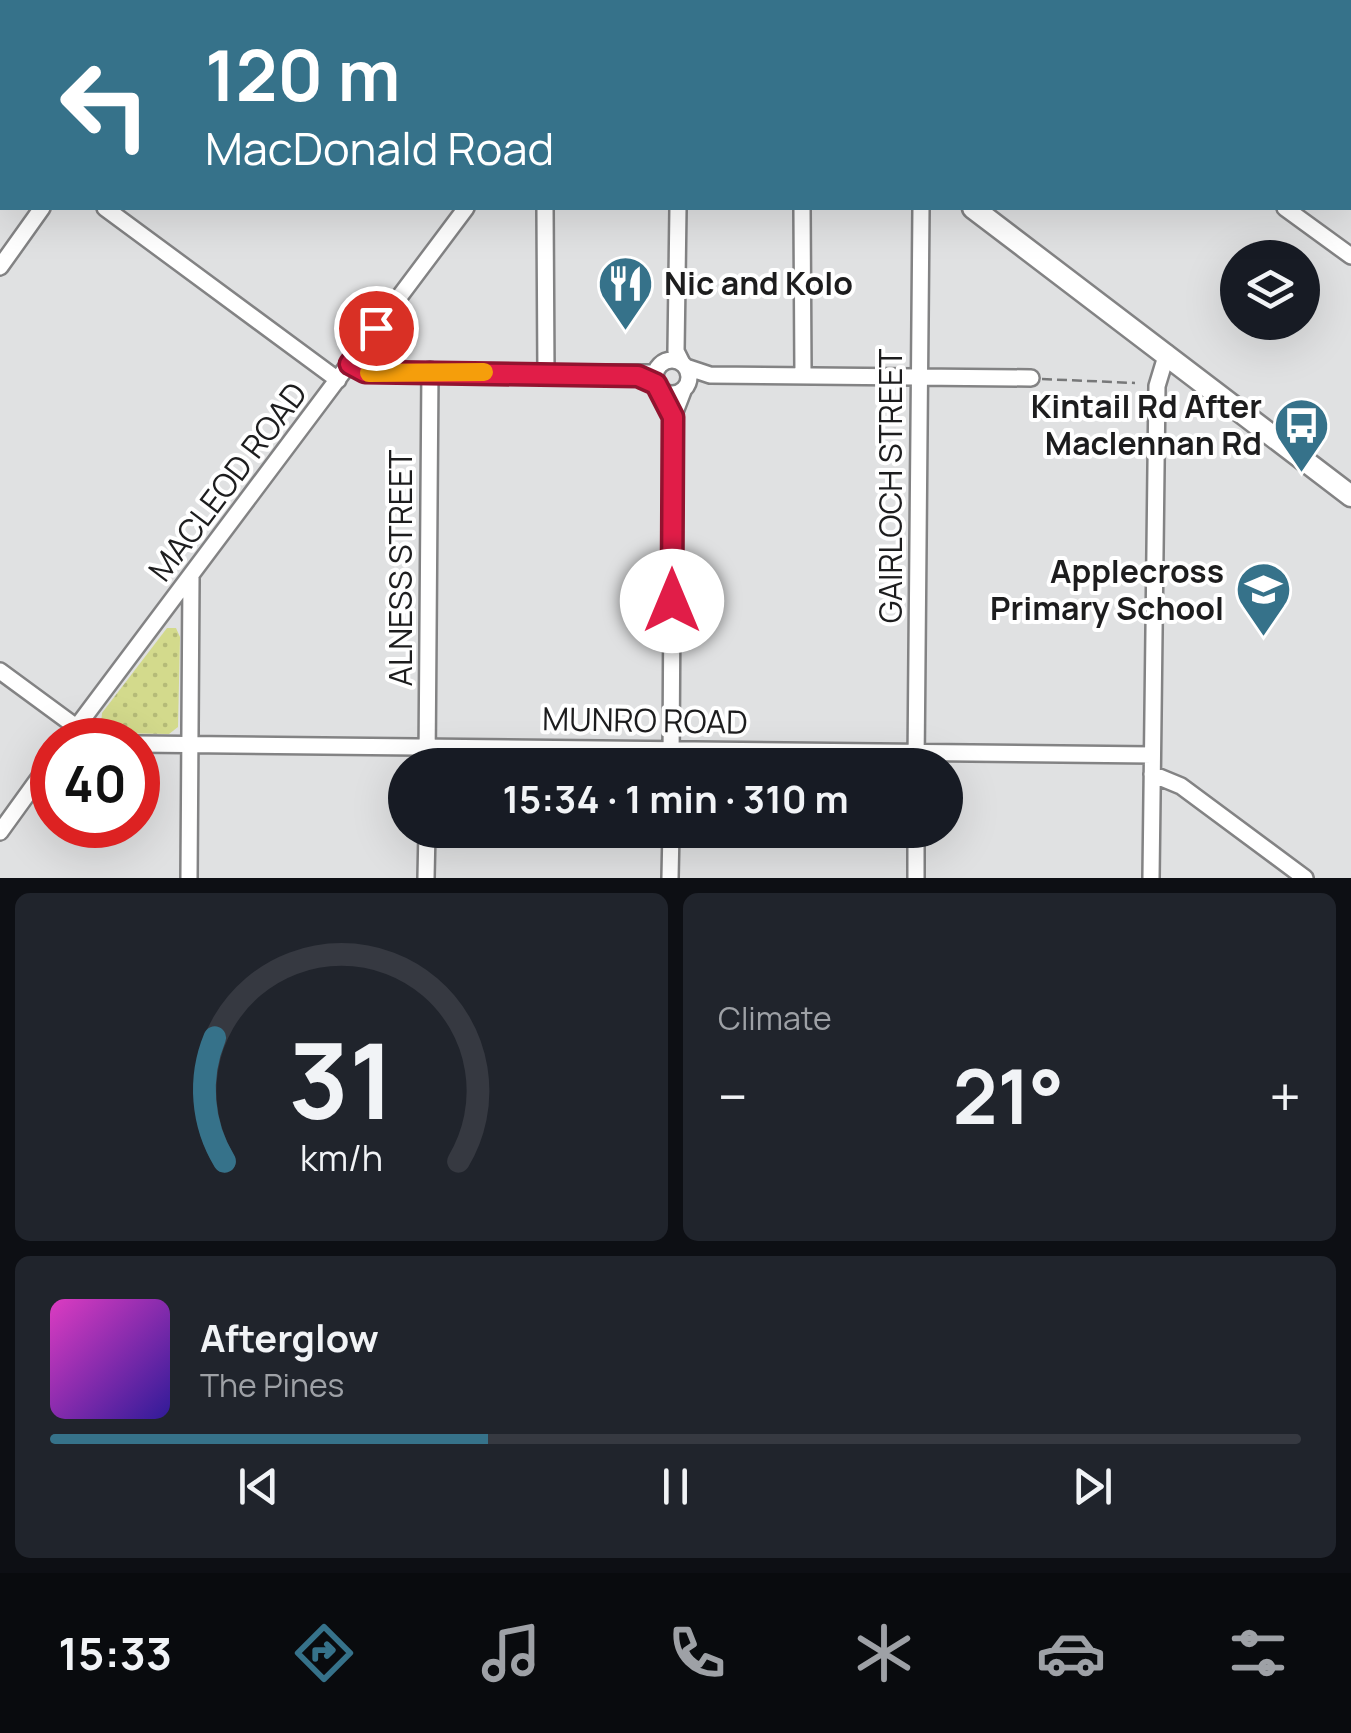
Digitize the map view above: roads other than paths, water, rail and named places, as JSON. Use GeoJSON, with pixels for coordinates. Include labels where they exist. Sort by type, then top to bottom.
{"type":"FeatureCollection","features":[{"type":"Feature","properties":{"kind":"main road"},"geometry":{"type":"LineString","coordinates":[[977,210],[1351,496]]}},
{"type":"Feature","properties":{"kind":"main road"},"geometry":{"type":"LineString","coordinates":[[1167,353],[1202,370],[1351,482]]}},
{"type":"Feature","properties":{"kind":"street"},"geometry":{"type":"LineString","coordinates":[[0,267],[42,210]]}},
{"type":"Feature","properties":{"kind":"street"},"geometry":{"type":"LineString","coordinates":[[109,210],[338,380]]}},
{"type":"Feature","properties":{"kind":"street","name":"MACLEOD ROAD"},"geometry":{"type":"LineString","coordinates":[[84,718],[465,210]]}},
{"type":"Feature","properties":{"kind":"street"},"geometry":{"type":"LineString","coordinates":[[545,210],[546,374]]}},
{"type":"Feature","properties":{"kind":"street"},"geometry":{"type":"LineString","coordinates":[[678,210],[671,394],[710,375]]}},
{"type":"Feature","properties":{"kind":"street"},"geometry":{"type":"LineString","coordinates":[[802,210],[804,374]]}},
{"type":"Feature","properties":{"kind":"street","name":"GAIRLOCH STREET"},"geometry":{"type":"LineString","coordinates":[[916,748],[921,210]]}},
{"type":"Feature","properties":{"kind":"street"},"geometry":{"type":"LineString","coordinates":[[1288,210],[1351,256]]}},
{"type":"Feature","properties":{"kind":"street"},"geometry":{"type":"LineString","coordinates":[[1151,878],[1156,386],[1167,353]]}},
{"type":"Feature","properties":{"kind":"street"},"geometry":{"type":"LineString","coordinates":[[350,364],[365,372],[638,376],[669,370],[710,375],[1031,378]]}},
{"type":"Feature","properties":{"kind":"street","name":"ALNESS STREET"},"geometry":{"type":"LineString","coordinates":[[428,746],[430,370]]}},
{"type":"Feature","properties":{"kind":"street"},"geometry":{"type":"LineString","coordinates":[[669,370],[685,388]]}},
{"type":"Feature","properties":{"kind":"street"},"geometry":{"type":"LineString","coordinates":[[669,370],[673,417],[671,748]]}},
{"type":"Feature","properties":{"kind":"street"},"geometry":{"type":"LineString","coordinates":[[673,417],[685,388]]}},
{"type":"Feature","properties":{"kind":"street"},"geometry":{"type":"LineString","coordinates":[[189,878],[192,578]]}},
{"type":"Feature","properties":{"kind":"street"},"geometry":{"type":"LineString","coordinates":[[0,671],[54,718]]}},
{"type":"Feature","properties":{"kind":"street","name":"MUNRO ROAD"},"geometry":{"type":"LineString","coordinates":[[160,745],[671,748]]}},
{"type":"Feature","properties":{"kind":"street","name":"MUNRO ROAD"},"geometry":{"type":"LineString","coordinates":[[963,758],[1152,755]]}},
{"type":"Feature","properties":{"kind":"street"},"geometry":{"type":"LineString","coordinates":[[1152,774],[1181,786],[1304,878]]}},
{"type":"Feature","properties":{"kind":"street"},"geometry":{"type":"LineString","coordinates":[[0,832],[30,790]]}},
{"type":"Feature","properties":{"kind":"street"},"geometry":{"type":"LineString","coordinates":[[426,878],[427,848]]}},
{"type":"Feature","properties":{"kind":"street"},"geometry":{"type":"LineString","coordinates":[[670,848],[670,878]]}},
{"type":"Feature","properties":{"kind":"street"},"geometry":{"type":"LineString","coordinates":[[916,848],[916,878]]}},
{"type":"Feature","properties":{"kind":"place","name":"Nic and Kolo"},"geometry":{"type":"Point","coordinates":[625,333]}},
{"type":"Feature","properties":{"kind":"place","name":"Kintail Rd After Maclennan Rd"},"geometry":{"type":"Point","coordinates":[1301,474]}},
{"type":"Feature","properties":{"kind":"place","name":"Applecross Primary School"},"geometry":{"type":"Point","coordinates":[1263,639]}}]}
